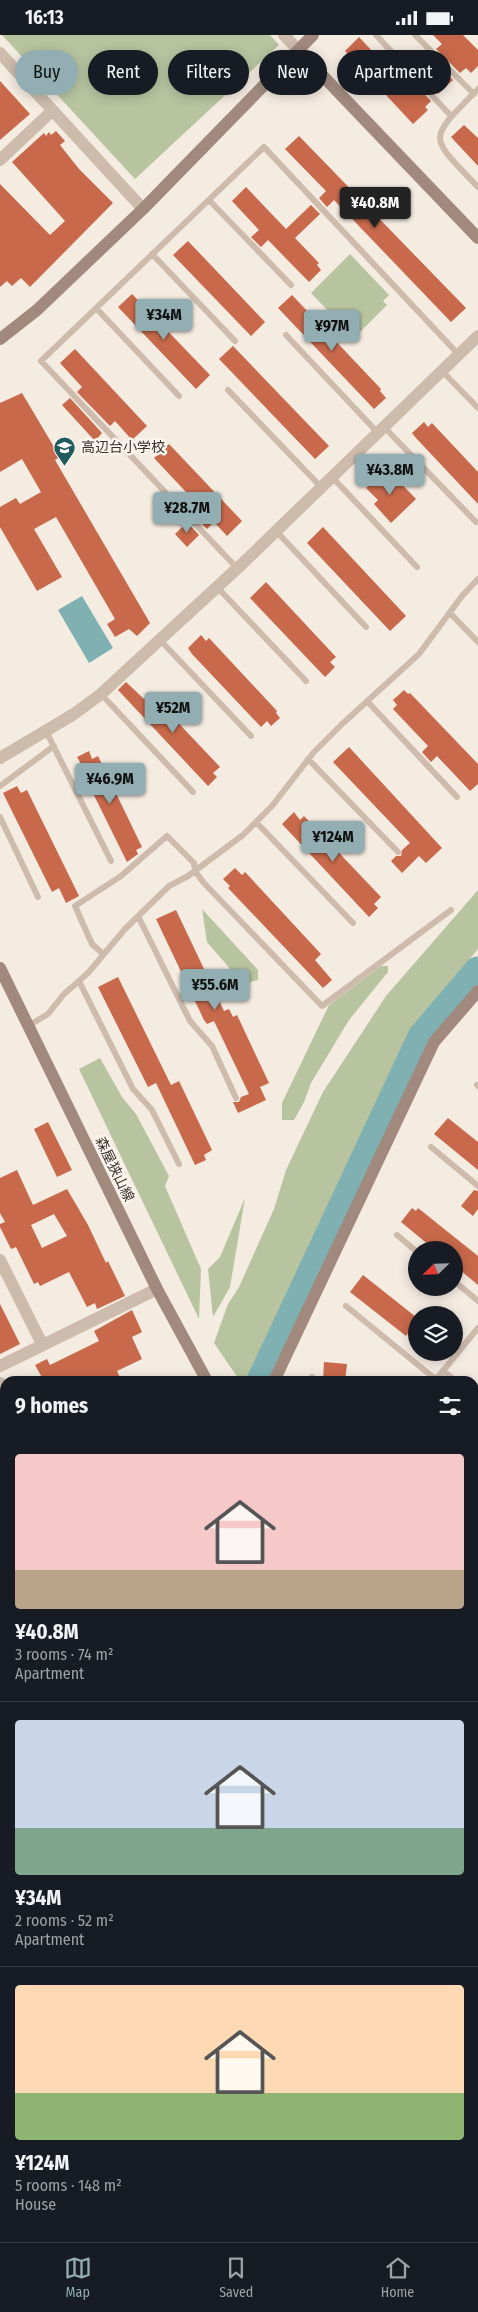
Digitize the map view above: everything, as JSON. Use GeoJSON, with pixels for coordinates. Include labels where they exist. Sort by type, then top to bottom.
{"type":"FeatureCollection","features":[{"type":"Feature","properties":{"kind":"street"},"geometry":{"type":"LineString","coordinates":[[284,35],[298,50],[314,35]]}},
{"type":"Feature","properties":{"kind":"street"},"geometry":{"type":"LineString","coordinates":[[0,53],[143,209]]}},
{"type":"Feature","properties":{"kind":"street"},"geometry":{"type":"LineString","coordinates":[[327,80],[478,238]]}},
{"type":"Feature","properties":{"kind":"street"},"geometry":{"type":"LineString","coordinates":[[0,339],[37,310],[143,209],[259,90]]}},
{"type":"Feature","properties":{"kind":"street"},"geometry":{"type":"LineString","coordinates":[[0,159],[52,111]]}},
{"type":"Feature","properties":{"kind":"street"},"geometry":{"type":"LineString","coordinates":[[0,757],[46,731],[101,694],[217,587],[478,337]]}},
{"type":"Feature","properties":{"kind":"street","name":"森屋狭山線"},"geometry":{"type":"LineString","coordinates":[[0,968],[157,1289],[204,1376]]}},
{"type":"Feature","properties":{"kind":"street"},"geometry":{"type":"LineString","coordinates":[[276,1376],[434,1042],[478,991]]}},
{"type":"Feature","properties":{"kind":"street"},"geometry":{"type":"LineString","coordinates":[[0,1260],[42,1344]]}},
{"type":"Feature","properties":{"kind":"street"},"geometry":{"type":"LineString","coordinates":[[0,1366],[157,1289]]}},
{"type":"Feature","properties":{"kind":"lane"},"geometry":{"type":"LineString","coordinates":[[376,35],[451,116]]}},
{"type":"Feature","properties":{"kind":"lane"},"geometry":{"type":"LineString","coordinates":[[415,35],[476,91],[451,116],[440,132],[439,143],[444,152],[478,187]]}},
{"type":"Feature","properties":{"kind":"lane"},"geometry":{"type":"LineString","coordinates":[[237,568],[40,361],[264,147],[459,355]]}},
{"type":"Feature","properties":{"kind":"lane"},"geometry":{"type":"LineString","coordinates":[[209,200],[291,285]]}},
{"type":"Feature","properties":{"kind":"lane"},"geometry":{"type":"LineString","coordinates":[[152,254],[235,341]]}},
{"type":"Feature","properties":{"kind":"lane"},"geometry":{"type":"LineString","coordinates":[[96,308],[180,396]]}},
{"type":"Feature","properties":{"kind":"lane"},"geometry":{"type":"LineString","coordinates":[[286,335],[476,523]]}},
{"type":"Feature","properties":{"kind":"lane"},"geometry":{"type":"LineString","coordinates":[[442,371],[478,408]]}},
{"type":"Feature","properties":{"kind":"lane"},"geometry":{"type":"LineString","coordinates":[[228,391],[321,487]]}},
{"type":"Feature","properties":{"kind":"lane"},"geometry":{"type":"LineString","coordinates":[[332,477],[417,567]]}},
{"type":"Feature","properties":{"kind":"lane"},"geometry":{"type":"LineString","coordinates":[[276,531],[366,627]]}},
{"type":"Feature","properties":{"kind":"lane"},"geometry":{"type":"LineString","coordinates":[[28,1026],[48,1014],[64,994],[79,981],[138,916],[169,886],[195,871],[243,835],[272,806],[308,759],[366,701],[419,653],[478,579]]}},
{"type":"Feature","properties":{"kind":"lane"},"geometry":{"type":"LineString","coordinates":[[217,587],[306,681]]}},
{"type":"Feature","properties":{"kind":"lane"},"geometry":{"type":"LineString","coordinates":[[450,613],[478,642]]}},
{"type":"Feature","properties":{"kind":"lane"},"geometry":{"type":"LineString","coordinates":[[160,640],[251,736]]}},
{"type":"Feature","properties":{"kind":"lane"},"geometry":{"type":"LineString","coordinates":[[101,694],[193,791]]}},
{"type":"Feature","properties":{"kind":"lane"},"geometry":{"type":"LineString","coordinates":[[366,701],[457,797]]}},
{"type":"Feature","properties":{"kind":"lane"},"geometry":{"type":"LineString","coordinates":[[46,731],[111,861]]}},
{"type":"Feature","properties":{"kind":"lane"},"geometry":{"type":"LineString","coordinates":[[0,786],[54,746]]}},
{"type":"Feature","properties":{"kind":"lane"},"geometry":{"type":"LineString","coordinates":[[308,759],[398,852]]}},
{"type":"Feature","properties":{"kind":"lane"},"geometry":{"type":"LineString","coordinates":[[0,817],[38,897]]}},
{"type":"Feature","properties":{"kind":"lane"},"geometry":{"type":"LineString","coordinates":[[256,822],[353,923]]}},
{"type":"Feature","properties":{"kind":"lane"},"geometry":{"type":"LineString","coordinates":[[103,954],[92,944],[75,907],[121,876],[167,836],[194,863],[195,871],[210,889],[322,1006],[451,910]]}},
{"type":"Feature","properties":{"kind":"lane"},"geometry":{"type":"LineString","coordinates":[[138,916],[190,1021],[212,1046],[236,1098]]}},
{"type":"Feature","properties":{"kind":"lane"},"geometry":{"type":"LineString","coordinates":[[79,981],[133,1089],[152,1110],[179,1164]]}},
{"type":"Feature","properties":{"kind":"lane"},"geometry":{"type":"LineString","coordinates":[[431,1147],[478,1186]]}},
{"type":"Feature","properties":{"kind":"lane"},"geometry":{"type":"LineString","coordinates":[[398,1235],[408,1244]]}},
{"type":"Feature","properties":{"kind":"lane"},"geometry":{"type":"LineString","coordinates":[[463,1288],[478,1301]]}},
{"type":"Feature","properties":{"kind":"lane"},"geometry":{"type":"LineString","coordinates":[[346,1306],[432,1376]]}},
{"type":"Feature","properties":{"kind":"lane"},"geometry":{"type":"LineString","coordinates":[[440,1376],[478,1328]]}},
{"type":"Feature","properties":{"kind":"lane"},"geometry":{"type":"LineString","coordinates":[[443,1371],[450,1376]]}},
{"type":"Feature","properties":{"kind":"green space"},"geometry":{"type":"Polygon","coordinates":[[[2,35],[270,35],[279,45],[274,50],[259,50],[259,64],[249,73],[249,50],[168,50],[168,95],[225,95],[135,179],[57,95],[78,95],[78,50],[16,50],[2,35]]]}},
{"type":"Feature","properties":{"kind":"green space"},"geometry":{"type":"Polygon","coordinates":[[[350,254],[389,295],[383,301],[387,305],[354,338],[311,293],[350,254]]]}},
{"type":"Feature","properties":{"kind":"green space"},"geometry":{"type":"Polygon","coordinates":[[[478,890],[478,949],[413,1027],[260,1352],[248,1376],[237,1376],[214,1343],[228,1304],[239,1287],[274,1209],[286,1170],[323,1092],[386,996],[478,890]]]}},
{"type":"Feature","properties":{"kind":"green space"},"geometry":{"type":"Polygon","coordinates":[[[202,909],[258,970],[258,980],[243,984],[207,942],[202,909]]]}},
{"type":"Feature","properties":{"kind":"green space"},"geometry":{"type":"Polygon","coordinates":[[[381,966],[388,966],[388,972],[349,1020],[311,1083],[304,1102],[294,1120],[282,1120],[282,1103],[329,1005],[381,966]]]}},
{"type":"Feature","properties":{"kind":"green space"},"geometry":{"type":"Polygon","coordinates":[[[100,1058],[122,1097],[136,1114],[169,1176],[165,1186],[201,1269],[199,1319],[79,1069],[100,1058]]]}},
{"type":"Feature","properties":{"kind":"green space"},"geometry":{"type":"Polygon","coordinates":[[[245,1198],[230,1287],[213,1317],[208,1269],[220,1257],[245,1198]]]}},
{"type":"Feature","properties":{"kind":"water"},"geometry":{"type":"Polygon","coordinates":[[[82,596],[113,648],[89,663],[58,610],[82,596]]]}},
{"type":"Feature","properties":{"kind":"building"},"geometry":{"type":"Polygon","coordinates":[[[433,35],[463,35],[478,50],[478,66],[471,73],[466,68],[460,73],[451,64],[451,50],[436,49],[442,44],[433,35]]]}},
{"type":"Feature","properties":{"kind":"building"},"geometry":{"type":"Polygon","coordinates":[[[359,37],[371,50],[346,50],[359,37]]]}},
{"type":"Feature","properties":{"kind":"building"},"geometry":{"type":"Polygon","coordinates":[[[0,81],[30,114],[0,140],[0,81]]]}},
{"type":"Feature","properties":{"kind":"building"},"geometry":{"type":"Polygon","coordinates":[[[386,95],[425,95],[431,101],[425,107],[428,110],[413,124],[386,95]]]}},
{"type":"Feature","properties":{"kind":"building"},"geometry":{"type":"Polygon","coordinates":[[[464,125],[478,138],[478,166],[451,137],[464,125]]]}},
{"type":"Feature","properties":{"kind":"building"},"geometry":{"type":"Polygon","coordinates":[[[56,131],[65,141],[60,145],[79,169],[113,203],[30,287],[21,278],[12,286],[7,281],[0,287],[0,184],[50,235],[65,221],[12,162],[44,133],[46,136],[49,132],[51,135],[56,131]]]}},
{"type":"Feature","properties":{"kind":"building"},"geometry":{"type":"Polygon","coordinates":[[[299,136],[466,308],[451,322],[334,200],[327,207],[319,198],[326,191],[285,149],[299,136]]]}},
{"type":"Feature","properties":{"kind":"building"},"geometry":{"type":"Polygon","coordinates":[[[246,187],[286,229],[311,205],[320,214],[295,238],[319,263],[317,265],[321,270],[309,282],[268,240],[261,247],[251,237],[259,230],[232,201],[246,187]]]}},
{"type":"Feature","properties":{"kind":"building"},"geometry":{"type":"Polygon","coordinates":[[[188,241],[265,322],[251,336],[173,255],[188,241]]]}},
{"type":"Feature","properties":{"kind":"building"},"geometry":{"type":"Polygon","coordinates":[[[132,294],[210,375],[196,389],[118,307],[132,294]]]}},
{"type":"Feature","properties":{"kind":"building"},"geometry":{"type":"Polygon","coordinates":[[[292,295],[381,389],[380,391],[386,398],[374,409],[278,308],[292,295]]]}},
{"type":"Feature","properties":{"kind":"building"},"geometry":{"type":"Polygon","coordinates":[[[233,346],[329,446],[315,459],[219,359],[233,346]]]}},
{"type":"Feature","properties":{"kind":"building"},"geometry":{"type":"Polygon","coordinates":[[[75,349],[147,426],[132,440],[115,421],[110,426],[77,392],[82,387],[60,363],[75,349]]]}},
{"type":"Feature","properties":{"kind":"building"},"geometry":{"type":"Polygon","coordinates":[[[22,393],[60,457],[55,460],[150,623],[137,636],[129,629],[115,637],[107,624],[115,619],[56,517],[34,529],[62,577],[37,591],[0,527],[0,507],[16,498],[20,504],[41,492],[22,459],[0,472],[0,403],[22,393]]]}},
{"type":"Feature","properties":{"kind":"building"},"geometry":{"type":"Polygon","coordinates":[[[70,398],[102,433],[95,441],[62,405],[70,398]]]}},
{"type":"Feature","properties":{"kind":"building"},"geometry":{"type":"Polygon","coordinates":[[[424,422],[428,427],[432,423],[478,472],[478,504],[412,433],[424,422]]]}},
{"type":"Feature","properties":{"kind":"building"},"geometry":{"type":"Polygon","coordinates":[[[169,444],[242,521],[227,536],[214,522],[207,529],[194,516],[202,509],[154,458],[169,444]]]}},
{"type":"Feature","properties":{"kind":"building"},"geometry":{"type":"Polygon","coordinates":[[[387,469],[416,499],[391,523],[374,504],[378,500],[366,488],[387,469]]]}},
{"type":"Feature","properties":{"kind":"building"},"geometry":{"type":"Polygon","coordinates":[[[187,522],[199,535],[187,547],[175,534],[187,522]]]}},
{"type":"Feature","properties":{"kind":"building"},"geometry":{"type":"Polygon","coordinates":[[[323,527],[406,616],[390,631],[307,543],[323,527]]]}},
{"type":"Feature","properties":{"kind":"building"},"geometry":{"type":"Polygon","coordinates":[[[266,582],[336,657],[330,662],[335,667],[325,677],[250,598],[266,582]]]}},
{"type":"Feature","properties":{"kind":"building"},"geometry":{"type":"Polygon","coordinates":[[[201,635],[206,641],[209,638],[277,711],[276,713],[280,718],[271,726],[267,721],[261,727],[192,654],[188,648],[201,635]]]}},
{"type":"Feature","properties":{"kind":"building"},"geometry":{"type":"Polygon","coordinates":[[[126,682],[144,699],[150,693],[220,767],[213,773],[217,777],[208,786],[118,690],[126,682]]]}},
{"type":"Feature","properties":{"kind":"building"},"geometry":{"type":"Polygon","coordinates":[[[404,690],[408,694],[410,693],[478,764],[478,784],[470,791],[437,756],[431,762],[422,752],[428,746],[393,709],[397,705],[393,700],[404,690]]]}},
{"type":"Feature","properties":{"kind":"building"},"geometry":{"type":"Polygon","coordinates":[[[349,747],[442,848],[426,863],[419,856],[402,873],[391,861],[396,856],[401,856],[402,850],[410,843],[333,762],[349,747]]]}},
{"type":"Feature","properties":{"kind":"building"},"geometry":{"type":"Polygon","coordinates":[[[89,751],[92,759],[98,756],[142,847],[136,850],[138,854],[127,862],[79,765],[81,764],[77,757],[89,751]]]}},
{"type":"Feature","properties":{"kind":"building"},"geometry":{"type":"Polygon","coordinates":[[[17,786],[21,793],[27,790],[79,896],[66,903],[59,888],[52,892],[3,793],[17,786]]]}},
{"type":"Feature","properties":{"kind":"building"},"geometry":{"type":"Polygon","coordinates":[[[294,812],[300,820],[304,816],[381,897],[374,904],[378,908],[369,917],[282,824],[294,812]]]}},
{"type":"Feature","properties":{"kind":"building"},"geometry":{"type":"Polygon","coordinates":[[[235,868],[242,875],[245,872],[321,954],[315,960],[332,980],[323,988],[228,888],[230,886],[223,879],[235,868]]]}},
{"type":"Feature","properties":{"kind":"building"},"geometry":{"type":"Polygon","coordinates":[[[176,910],[224,1011],[229,1009],[233,1017],[237,1015],[269,1083],[260,1087],[266,1100],[238,1113],[233,1102],[239,1102],[241,1097],[249,1094],[214,1021],[207,1024],[204,1020],[156,919],[176,910]]]}},
{"type":"Feature","properties":{"kind":"building"},"geometry":{"type":"Polygon","coordinates":[[[118,977],[171,1085],[179,1081],[212,1150],[204,1155],[206,1160],[195,1165],[156,1083],[148,1087],[98,987],[118,977]]]}},
{"type":"Feature","properties":{"kind":"building"},"geometry":{"type":"Polygon","coordinates":[[[448,1118],[478,1142],[478,1170],[434,1134],[448,1118]]]}},
{"type":"Feature","properties":{"kind":"building"},"geometry":{"type":"Polygon","coordinates":[[[48,1122],[72,1170],[57,1177],[34,1129],[48,1122]]]}},
{"type":"Feature","properties":{"kind":"building"},"geometry":{"type":"Polygon","coordinates":[[[17,1170],[33,1205],[67,1189],[88,1225],[106,1263],[108,1261],[125,1296],[97,1309],[95,1303],[87,1307],[69,1272],[40,1286],[38,1282],[34,1284],[16,1247],[11,1249],[0,1227],[0,1224],[5,1222],[0,1213],[0,1178],[17,1170]],[[54,1214],[31,1225],[42,1248],[67,1236],[54,1214]]]}},
{"type":"Feature","properties":{"kind":"building"},"geometry":{"type":"Polygon","coordinates":[[[474,1190],[478,1191],[478,1209],[473,1216],[461,1206],[474,1190]]]}},
{"type":"Feature","properties":{"kind":"building"},"geometry":{"type":"Polygon","coordinates":[[[412,1208],[416,1211],[418,1208],[459,1241],[424,1241],[401,1222],[412,1208]]]}},
{"type":"Feature","properties":{"kind":"building"},"geometry":{"type":"Polygon","coordinates":[[[463,1244],[478,1256],[478,1285],[463,1272],[463,1244]]]}},
{"type":"Feature","properties":{"kind":"building"},"geometry":{"type":"Polygon","coordinates":[[[363,1275],[408,1311],[408,1333],[406,1336],[350,1292],[363,1275]]]}},
{"type":"Feature","properties":{"kind":"building"},"geometry":{"type":"Polygon","coordinates":[[[0,1304],[20,1344],[0,1354],[0,1304]]]}},
{"type":"Feature","properties":{"kind":"building"},"geometry":{"type":"Polygon","coordinates":[[[132,1310],[142,1332],[132,1337],[142,1359],[117,1371],[120,1376],[41,1376],[35,1365],[47,1359],[50,1365],[99,1341],[94,1331],[132,1310]]]}},
{"type":"Feature","properties":{"kind":"building"},"geometry":{"type":"Polygon","coordinates":[[[324,1362],[347,1364],[346,1376],[323,1376],[324,1362]]]}},
{"type":"Feature","properties":{"kind":"waterway"},"geometry":{"type":"LineString","coordinates":[[263,1376],[422,1037],[478,971]]}},
{"type":"Feature","properties":{"kind":"place","name":"高辺台小学校"},"geometry":{"type":"Point","coordinates":[65,466]}}]}
